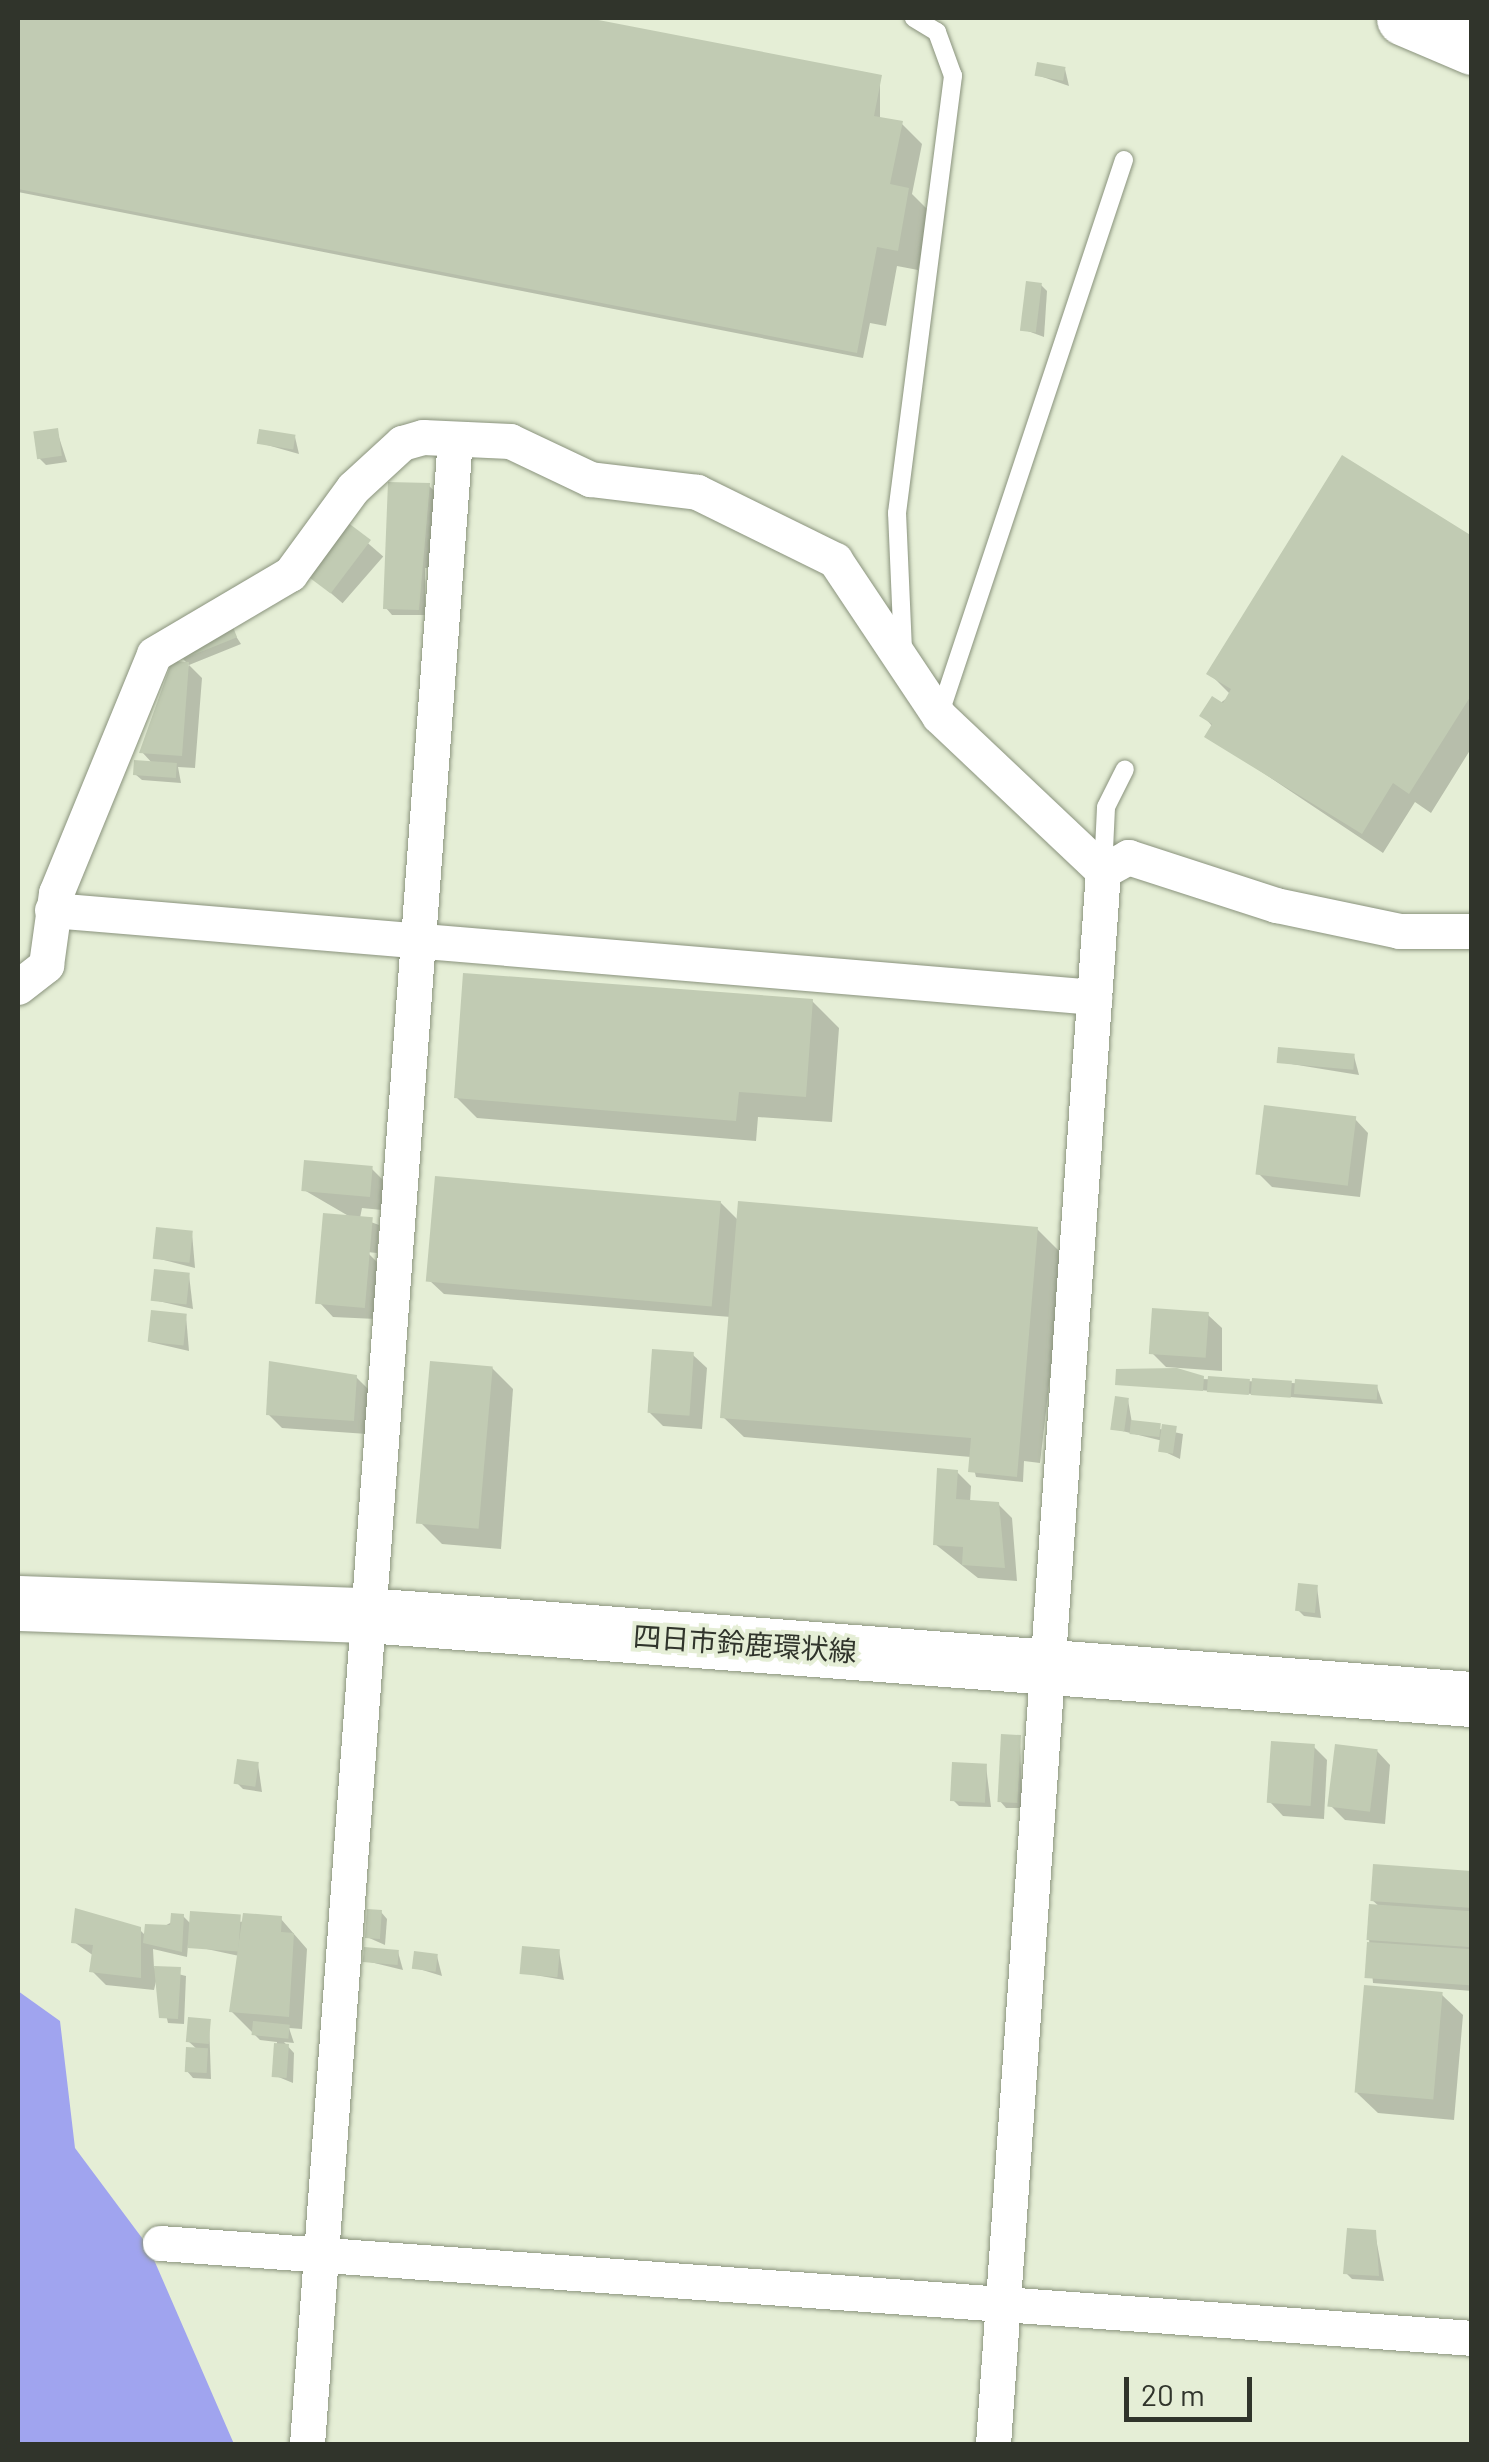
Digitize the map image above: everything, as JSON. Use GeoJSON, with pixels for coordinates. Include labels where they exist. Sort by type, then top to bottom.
{"type":"FeatureCollection","features":[{"type":"Feature","properties":{"kind":"main road"},"geometry":{"type":"LineString","coordinates":[[1404,18],[1472,47]]}},
{"type":"Feature","properties":{"kind":"main road","name":"四日市鈴鹿環状線"},"geometry":{"type":"LineString","coordinates":[[18,1603],[367,1614],[1472,1699]]}},
{"type":"Feature","properties":{"kind":"street"},"geometry":{"type":"LineString","coordinates":[[307,2444],[455,440]]}},
{"type":"Feature","properties":{"kind":"street"},"geometry":{"type":"LineString","coordinates":[[18,987],[46,965],[52,910],[154,654],[290,574],[353,488],[402,443],[510,441],[590,479],[697,492],[834,560],[904,670],[939,716],[1103,871]]}},
{"type":"Feature","properties":{"kind":"street"},"geometry":{"type":"LineString","coordinates":[[1103,871],[1128,857],[1276,906],[1399,931],[1472,931]]}},
{"type":"Feature","properties":{"kind":"street"},"geometry":{"type":"LineString","coordinates":[[993,2444],[1103,871]]}},
{"type":"Feature","properties":{"kind":"street"},"geometry":{"type":"LineString","coordinates":[[52,910],[1094,997]]}},
{"type":"Feature","properties":{"kind":"street"},"geometry":{"type":"LineString","coordinates":[[160,2243],[1000,2308],[1472,2338]]}},
{"type":"Feature","properties":{"kind":"lane"},"geometry":{"type":"LineString","coordinates":[[904,670],[897,513],[953,76],[936,32],[914,18]]}},
{"type":"Feature","properties":{"kind":"lane"},"geometry":{"type":"LineString","coordinates":[[939,716],[1124,160]]}},
{"type":"Feature","properties":{"kind":"lane"},"geometry":{"type":"LineString","coordinates":[[1103,871],[1106,807],[1124,768]]}},
{"type":"Feature","properties":{"kind":"shaded area"},"geometry":{"type":"Polygon","coordinates":[[[18,1991],[60,2021],[75,2148],[148,2246],[234,2444],[18,2444],[18,1991]]]}},
{"type":"Feature","properties":{"kind":"building"},"geometry":{"type":"Polygon","coordinates":[[[18,18],[588,18],[882,75],[874,116],[903,121],[890,184],[909,188],[898,251],[877,247],[857,353],[18,189],[18,18]]]}},
{"type":"Feature","properties":{"kind":"building"},"geometry":{"type":"Polygon","coordinates":[[[1037,62],[1066,67],[1063,81],[1035,76],[1037,62]]]}},
{"type":"Feature","properties":{"kind":"building"},"geometry":{"type":"Polygon","coordinates":[[[1026,281],[1042,283],[1036,333],[1020,331],[1026,281]]]}},
{"type":"Feature","properties":{"kind":"building"},"geometry":{"type":"Polygon","coordinates":[[[58,428],[62,456],[37,459],[33,431],[58,428]]]}},
{"type":"Feature","properties":{"kind":"building"},"geometry":{"type":"Polygon","coordinates":[[[259,429],[296,435],[293,450],[257,444],[259,429]]]}},
{"type":"Feature","properties":{"kind":"building"},"geometry":{"type":"Polygon","coordinates":[[[1342,455],[1472,536],[1472,694],[1409,794],[1393,783],[1362,834],[1204,737],[1212,724],[1199,716],[1212,696],[1223,703],[1231,689],[1206,674],[1342,455]]]}},
{"type":"Feature","properties":{"kind":"building"},"geometry":{"type":"Polygon","coordinates":[[[388,482],[430,483],[419,610],[383,609],[388,482]]]}},
{"type":"Feature","properties":{"kind":"building"},"geometry":{"type":"Polygon","coordinates":[[[347,522],[371,540],[331,594],[307,576],[347,522]]]}},
{"type":"Feature","properties":{"kind":"building"},"geometry":{"type":"Polygon","coordinates":[[[233,627],[237,637],[181,660],[176,650],[233,627]]]}},
{"type":"Feature","properties":{"kind":"building"},"geometry":{"type":"Polygon","coordinates":[[[172,661],[189,662],[182,756],[139,753],[172,661]]]}},
{"type":"Feature","properties":{"kind":"building"},"geometry":{"type":"Polygon","coordinates":[[[134,760],[177,763],[176,778],[133,775],[134,760]]]}},
{"type":"Feature","properties":{"kind":"building"},"geometry":{"type":"Polygon","coordinates":[[[463,973],[813,999],[806,1097],[739,1092],[736,1121],[454,1098],[463,973]]]}},
{"type":"Feature","properties":{"kind":"building"},"geometry":{"type":"Polygon","coordinates":[[[1278,1047],[1355,1054],[1353,1070],[1277,1063],[1278,1047]]]}},
{"type":"Feature","properties":{"kind":"building"},"geometry":{"type":"Polygon","coordinates":[[[1264,1105],[1356,1116],[1348,1186],[1255,1174],[1264,1105]]]}},
{"type":"Feature","properties":{"kind":"building"},"geometry":{"type":"Polygon","coordinates":[[[304,1160],[373,1166],[370,1197],[301,1191],[304,1160]]]}},
{"type":"Feature","properties":{"kind":"building"},"geometry":{"type":"Polygon","coordinates":[[[435,1176],[721,1201],[712,1307],[426,1282],[435,1176]]]}},
{"type":"Feature","properties":{"kind":"building"},"geometry":{"type":"Polygon","coordinates":[[[738,1201],[1038,1227],[1017,1477],[968,1472],[971,1438],[720,1418],[738,1201]]]}},
{"type":"Feature","properties":{"kind":"building"},"geometry":{"type":"Polygon","coordinates":[[[323,1213],[373,1217],[365,1308],[315,1304],[323,1213]]]}},
{"type":"Feature","properties":{"kind":"building"},"geometry":{"type":"Polygon","coordinates":[[[156,1227],[193,1231],[189,1263],[153,1259],[156,1227]]]}},
{"type":"Feature","properties":{"kind":"building"},"geometry":{"type":"Polygon","coordinates":[[[154,1269],[190,1273],[186,1305],[151,1301],[154,1269]]]}},
{"type":"Feature","properties":{"kind":"building"},"geometry":{"type":"Polygon","coordinates":[[[1152,1308],[1209,1312],[1206,1358],[1149,1354],[1152,1308]]]}},
{"type":"Feature","properties":{"kind":"building"},"geometry":{"type":"Polygon","coordinates":[[[151,1310],[187,1314],[183,1346],[148,1342],[151,1310]]]}},
{"type":"Feature","properties":{"kind":"building"},"geometry":{"type":"Polygon","coordinates":[[[652,1349],[694,1352],[689,1416],[648,1413],[652,1349]]]}},
{"type":"Feature","properties":{"kind":"building"},"geometry":{"type":"Polygon","coordinates":[[[269,1361],[357,1375],[354,1421],[266,1415],[269,1361]]]}},
{"type":"Feature","properties":{"kind":"building"},"geometry":{"type":"Polygon","coordinates":[[[430,1361],[493,1366],[479,1529],[416,1523],[430,1361]]]}},
{"type":"Feature","properties":{"kind":"building"},"geometry":{"type":"Polygon","coordinates":[[[1177,1368],[1204,1376],[1203,1391],[1115,1385],[1116,1369],[1177,1368]]]}},
{"type":"Feature","properties":{"kind":"building"},"geometry":{"type":"Polygon","coordinates":[[[1208,1376],[1250,1379],[1249,1395],[1207,1392],[1208,1376]]]}},
{"type":"Feature","properties":{"kind":"building"},"geometry":{"type":"Polygon","coordinates":[[[1252,1378],[1292,1381],[1291,1398],[1251,1395],[1252,1378]]]}},
{"type":"Feature","properties":{"kind":"building"},"geometry":{"type":"Polygon","coordinates":[[[1295,1379],[1378,1385],[1377,1400],[1294,1394],[1295,1379]]]}},
{"type":"Feature","properties":{"kind":"building"},"geometry":{"type":"Polygon","coordinates":[[[1115,1396],[1129,1398],[1124,1432],[1110,1430],[1115,1396]]]}},
{"type":"Feature","properties":{"kind":"building"},"geometry":{"type":"Polygon","coordinates":[[[1131,1420],[1161,1423],[1159,1437],[1130,1434],[1131,1420]]]}},
{"type":"Feature","properties":{"kind":"building"},"geometry":{"type":"Polygon","coordinates":[[[1162,1424],[1177,1426],[1173,1454],[1158,1452],[1162,1424]]]}},
{"type":"Feature","properties":{"kind":"building"},"geometry":{"type":"Polygon","coordinates":[[[937,1468],[958,1470],[956,1499],[999,1502],[1005,1568],[962,1565],[963,1547],[933,1545],[937,1468]]]}},
{"type":"Feature","properties":{"kind":"building"},"geometry":{"type":"Polygon","coordinates":[[[1298,1583],[1318,1585],[1315,1613],[1295,1611],[1298,1583]]]}},
{"type":"Feature","properties":{"kind":"building"},"geometry":{"type":"Polygon","coordinates":[[[1001,1734],[1021,1735],[1017,1803],[997,1802],[1001,1734]]]}},
{"type":"Feature","properties":{"kind":"building"},"geometry":{"type":"Polygon","coordinates":[[[1271,1741],[1315,1744],[1311,1806],[1267,1803],[1271,1741]]]}},
{"type":"Feature","properties":{"kind":"building"},"geometry":{"type":"Polygon","coordinates":[[[1335,1744],[1378,1749],[1370,1812],[1327,1807],[1335,1744]]]}},
{"type":"Feature","properties":{"kind":"building"},"geometry":{"type":"Polygon","coordinates":[[[237,1759],[259,1762],[255,1787],[234,1784],[237,1759]]]}},
{"type":"Feature","properties":{"kind":"building"},"geometry":{"type":"Polygon","coordinates":[[[952,1762],[987,1764],[985,1803],[950,1801],[952,1762]]]}},
{"type":"Feature","properties":{"kind":"building"},"geometry":{"type":"Polygon","coordinates":[[[1373,1864],[1472,1871],[1469,1908],[1370,1901],[1373,1864]]]}},
{"type":"Feature","properties":{"kind":"building"},"geometry":{"type":"Polygon","coordinates":[[[1369,1904],[1472,1911],[1469,1947],[1366,1940],[1369,1904]]]}},
{"type":"Feature","properties":{"kind":"building"},"geometry":{"type":"Polygon","coordinates":[[[75,1908],[141,1927],[141,1978],[89,1972],[93,1945],[71,1943],[75,1908]]]}},
{"type":"Feature","properties":{"kind":"building"},"geometry":{"type":"Polygon","coordinates":[[[367,1909],[382,1910],[380,1939],[365,1938],[367,1909]]]}},
{"type":"Feature","properties":{"kind":"building"},"geometry":{"type":"Polygon","coordinates":[[[190,1911],[241,1915],[238,1951],[187,1948],[190,1911]]]}},
{"type":"Feature","properties":{"kind":"building"},"geometry":{"type":"Polygon","coordinates":[[[171,1913],[184,1914],[182,1952],[143,1943],[145,1924],[170,1925],[171,1913]]]}},
{"type":"Feature","properties":{"kind":"building"},"geometry":{"type":"Polygon","coordinates":[[[243,1913],[282,1916],[281,1932],[294,1933],[289,2017],[229,2012],[243,1913]]]}},
{"type":"Feature","properties":{"kind":"building"},"geometry":{"type":"Polygon","coordinates":[[[1367,1942],[1472,1949],[1469,1985],[1364,1978],[1367,1942]]]}},
{"type":"Feature","properties":{"kind":"building"},"geometry":{"type":"Polygon","coordinates":[[[522,1946],[560,1949],[557,1977],[520,1974],[522,1946]]]}},
{"type":"Feature","properties":{"kind":"building"},"geometry":{"type":"Polygon","coordinates":[[[364,1947],[399,1950],[398,1965],[363,1962],[364,1947]]]}},
{"type":"Feature","properties":{"kind":"building"},"geometry":{"type":"Polygon","coordinates":[[[414,1951],[438,1954],[436,1972],[412,1969],[414,1951]]]}},
{"type":"Feature","properties":{"kind":"building"},"geometry":{"type":"Polygon","coordinates":[[[154,1966],[181,1967],[178,2019],[159,2018],[154,1966]]]}},
{"type":"Feature","properties":{"kind":"building"},"geometry":{"type":"Polygon","coordinates":[[[1364,1985],[1443,1992],[1433,2099],[1355,2093],[1364,1985]]]}},
{"type":"Feature","properties":{"kind":"building"},"geometry":{"type":"Polygon","coordinates":[[[188,2017],[211,2019],[209,2044],[186,2042],[188,2017]]]}},
{"type":"Feature","properties":{"kind":"building"},"geometry":{"type":"Polygon","coordinates":[[[253,2021],[290,2025],[288,2039],[252,2035],[253,2021]]]}},
{"type":"Feature","properties":{"kind":"building"},"geometry":{"type":"Polygon","coordinates":[[[274,2043],[289,2044],[287,2078],[272,2077],[274,2043]]]}},
{"type":"Feature","properties":{"kind":"building"},"geometry":{"type":"Polygon","coordinates":[[[186,2047],[208,2048],[207,2073],[185,2072],[186,2047]]]}},
{"type":"Feature","properties":{"kind":"building"},"geometry":{"type":"Polygon","coordinates":[[[1347,2228],[1376,2230],[1379,2276],[1343,2274],[1347,2228]]]}}]}
